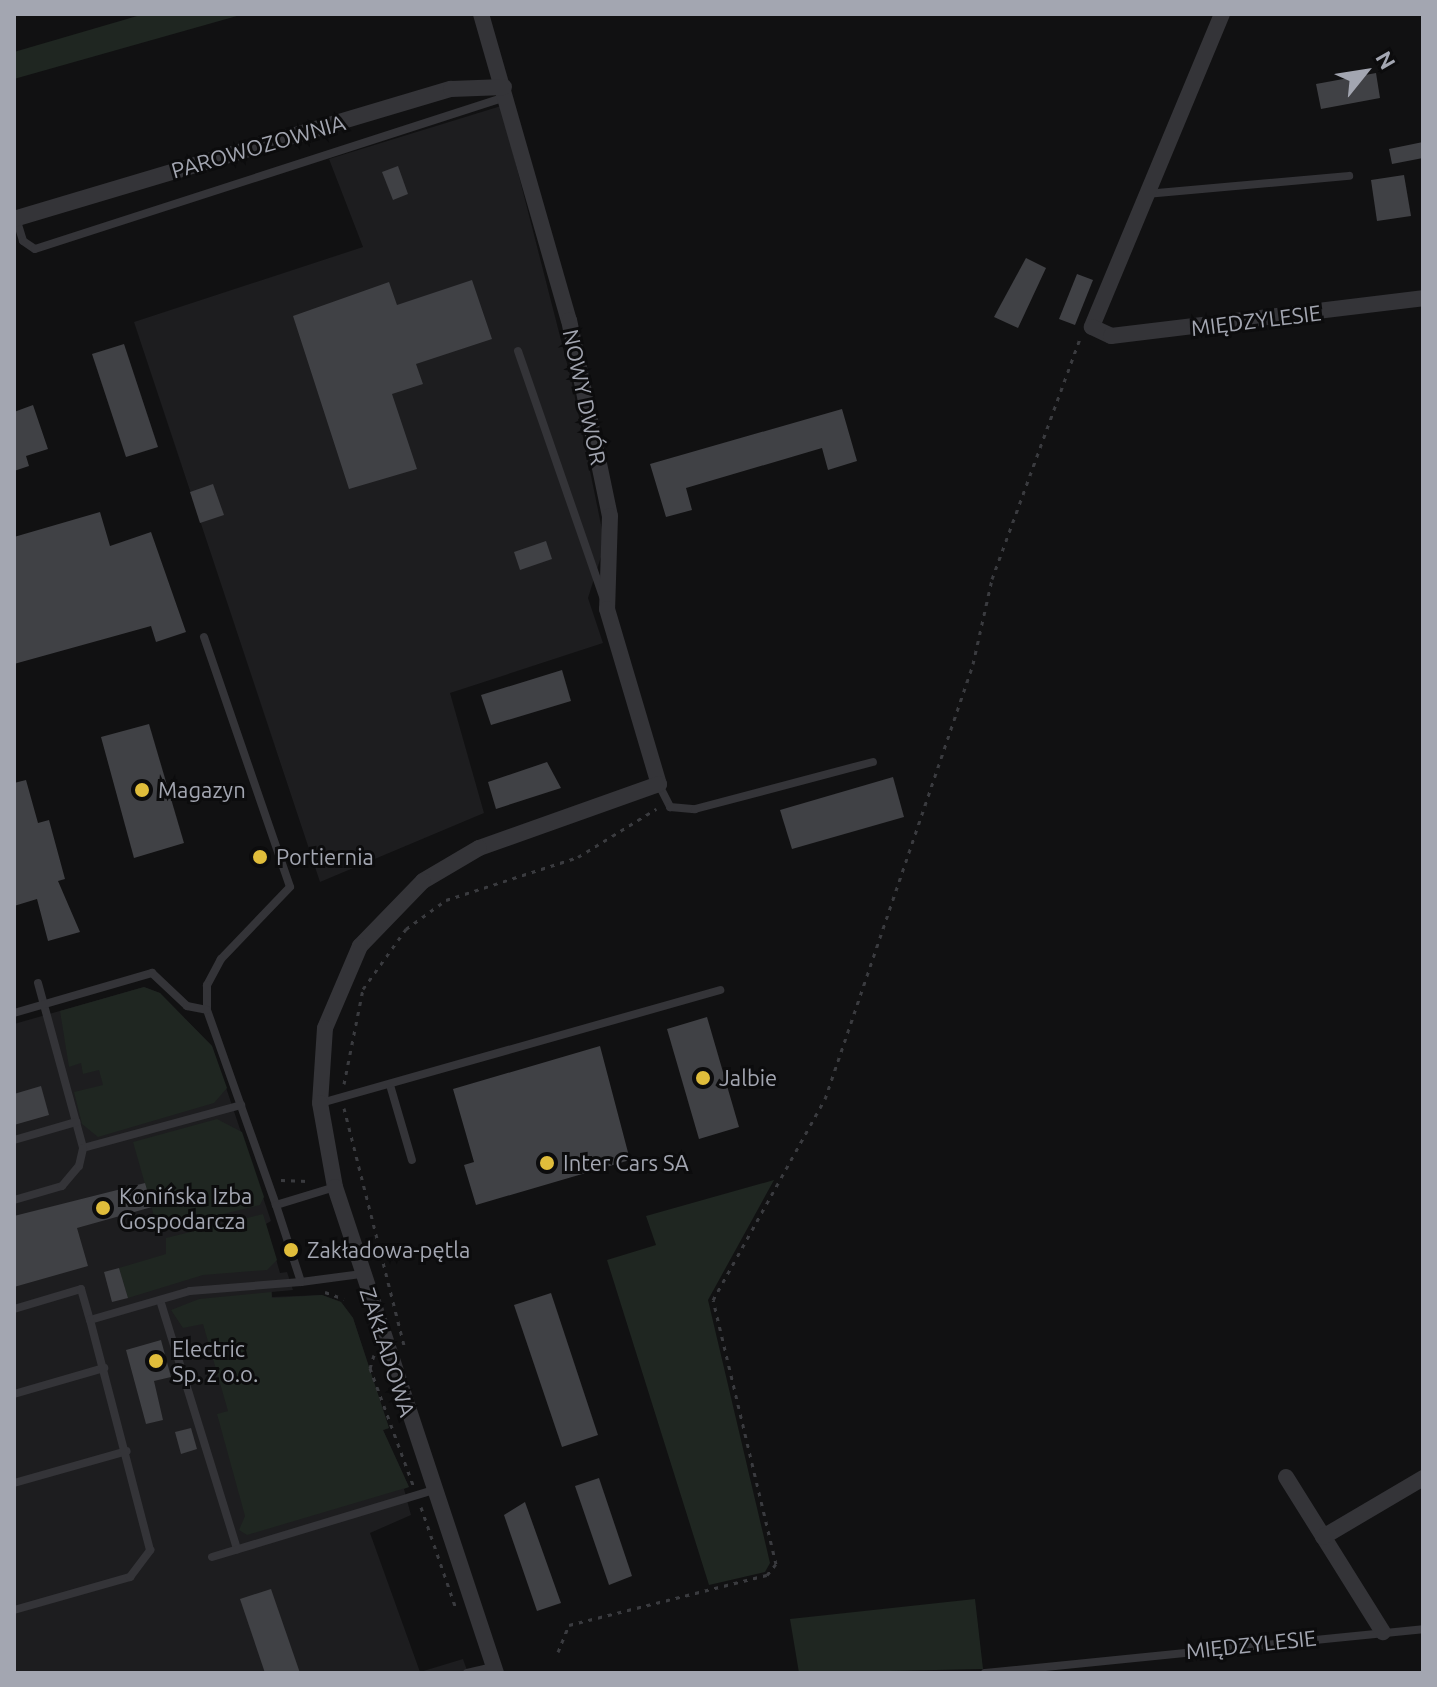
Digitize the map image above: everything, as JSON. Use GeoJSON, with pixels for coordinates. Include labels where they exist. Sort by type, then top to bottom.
{"type":"FeatureCollection","features":[{"type":"Feature","properties":{"kind":"street","name":"NOWY DWÓR"},"geometry":{"type":"LineString","coordinates":[[481,14],[569,320],[610,516],[607,609],[659,784]]}},
{"type":"Feature","properties":{"kind":"street"},"geometry":{"type":"LineString","coordinates":[[1092,327],[1144,194],[1222,14]]}},
{"type":"Feature","properties":{"kind":"street","name":"PAROWOZOWNIA"},"geometry":{"type":"LineString","coordinates":[[15,218],[451,89],[505,92]]}},
{"type":"Feature","properties":{"kind":"street","name":"MIĘDZYLESIE"},"geometry":{"type":"LineString","coordinates":[[1092,327],[1111,336],[1423,298]]}},
{"type":"Feature","properties":{"kind":"street","name":"ZAKŁADOWA"},"geometry":{"type":"LineString","coordinates":[[495,1670],[335,1187],[320,1103],[322,1053],[333,999],[360,946],[400,900],[479,848],[659,784]]}},
{"type":"Feature","properties":{"kind":"street"},"geometry":{"type":"LineString","coordinates":[[1286,1477],[1383,1632]]}},
{"type":"Feature","properties":{"kind":"street"},"geometry":{"type":"LineString","coordinates":[[1323,1537],[1423,1478]]}},
{"type":"Feature","properties":{"kind":"lane"},"geometry":{"type":"LineString","coordinates":[[15,218],[23,241],[35,249],[505,92]]}},
{"type":"Feature","properties":{"kind":"lane"},"geometry":{"type":"LineString","coordinates":[[1144,194],[1349,176]]}},
{"type":"Feature","properties":{"kind":"lane"},"geometry":{"type":"LineString","coordinates":[[518,351],[607,609]]}},
{"type":"Feature","properties":{"kind":"lane"},"geometry":{"type":"LineString","coordinates":[[204,637],[290,887],[221,959],[207,985],[207,1010],[301,1282]]}},
{"type":"Feature","properties":{"kind":"lane"},"geometry":{"type":"LineString","coordinates":[[659,784],[670,807],[695,809],[873,762]]}},
{"type":"Feature","properties":{"kind":"lane"},"geometry":{"type":"LineString","coordinates":[[14,1013],[152,973],[187,1006],[207,1010]]}},
{"type":"Feature","properties":{"kind":"lane"},"geometry":{"type":"LineString","coordinates":[[14,1200],[69,1181],[83,1148],[38,983]]}},
{"type":"Feature","properties":{"kind":"lane"},"geometry":{"type":"LineString","coordinates":[[320,1103],[720,990]]}},
{"type":"Feature","properties":{"kind":"lane"},"geometry":{"type":"LineString","coordinates":[[390,1085],[412,1160]]}},
{"type":"Feature","properties":{"kind":"lane"},"geometry":{"type":"LineString","coordinates":[[83,1148],[241,1105]]}},
{"type":"Feature","properties":{"kind":"lane"},"geometry":{"type":"LineString","coordinates":[[14,1140],[76,1122]]}},
{"type":"Feature","properties":{"kind":"lane"},"geometry":{"type":"LineString","coordinates":[[276,1205],[335,1187]]}},
{"type":"Feature","properties":{"kind":"lane"},"geometry":{"type":"LineString","coordinates":[[90,1320],[160,1300],[362,1274]]}},
{"type":"Feature","properties":{"kind":"lane"},"geometry":{"type":"LineString","coordinates":[[14,1309],[81,1289],[151,1541],[140,1569],[14,1610]]}},
{"type":"Feature","properties":{"kind":"lane"},"geometry":{"type":"LineString","coordinates":[[160,1300],[237,1549]]}},
{"type":"Feature","properties":{"kind":"lane"},"geometry":{"type":"LineString","coordinates":[[14,1394],[104,1368]]}},
{"type":"Feature","properties":{"kind":"lane"},"geometry":{"type":"LineString","coordinates":[[14,1483],[127,1451]]}},
{"type":"Feature","properties":{"kind":"lane"},"geometry":{"type":"LineString","coordinates":[[212,1557],[434,1490]]}},
{"type":"Feature","properties":{"kind":"lane","name":"MIĘDZYLESIE"},"geometry":{"type":"LineString","coordinates":[[985,1673],[1423,1629]]}},
{"type":"Feature","properties":{"kind":"lane"},"geometry":{"type":"LineString","coordinates":[[467,1673],[495,1670]]}},
{"type":"Feature","properties":{"kind":"path"},"geometry":{"type":"LineString","coordinates":[[558,1652],[569,1625],[767,1575],[776,1564],[713,1300],[825,1099],[931,775],[973,664],[992,579],[1080,339],[1092,327]]}},
{"type":"Feature","properties":{"kind":"path"},"geometry":{"type":"LineString","coordinates":[[343,1092],[358,1001],[406,929],[446,900],[578,857],[657,808]]}},
{"type":"Feature","properties":{"kind":"path"},"geometry":{"type":"LineString","coordinates":[[344,1104],[351,1155],[407,1344]]}},
{"type":"Feature","properties":{"kind":"shaded area"},"geometry":{"type":"Polygon","coordinates":[[[144,14],[244,14],[14,79],[14,52],[144,14]]]}},
{"type":"Feature","properties":{"kind":"shaded area"},"geometry":{"type":"Polygon","coordinates":[[[501,106],[572,383],[605,544],[588,598],[603,643],[450,693],[484,813],[320,882],[134,322],[363,247],[329,159],[501,106]]]}},
{"type":"Feature","properties":{"kind":"shaded area"},"geometry":{"type":"Polygon","coordinates":[[[144,987],[160,993],[212,1046],[271,1221],[266,1224],[280,1273],[287,1272],[293,1290],[272,1292],[272,1297],[322,1295],[341,1302],[353,1318],[389,1428],[383,1430],[409,1487],[404,1489],[411,1515],[370,1533],[420,1672],[463,1659],[468,1673],[14,1673],[14,1024],[144,987]]]}},
{"type":"Feature","properties":{"kind":"shaded area"},"geometry":{"type":"Polygon","coordinates":[[[144,987],[160,993],[212,1046],[227,1088],[214,1103],[98,1137],[82,1124],[74,1092],[103,1085],[99,1070],[83,1074],[81,1063],[69,1067],[60,1011],[144,987]]]}},
{"type":"Feature","properties":{"kind":"shaded area"},"geometry":{"type":"Polygon","coordinates":[[[217,1119],[242,1132],[264,1197],[260,1205],[158,1230],[133,1142],[217,1119]]]}},
{"type":"Feature","properties":{"kind":"shaded area"},"geometry":{"type":"Polygon","coordinates":[[[774,1180],[708,1300],[770,1563],[765,1572],[709,1585],[607,1260],[656,1245],[646,1216],[774,1180]]]}},
{"type":"Feature","properties":{"kind":"shaded area"},"geometry":{"type":"Polygon","coordinates":[[[263,1214],[277,1260],[267,1270],[203,1275],[128,1298],[119,1268],[166,1254],[166,1238],[263,1214]]]}},
{"type":"Feature","properties":{"kind":"shaded area"},"geometry":{"type":"Polygon","coordinates":[[[271,1292],[272,1298],[322,1295],[341,1302],[353,1318],[389,1428],[383,1430],[409,1487],[247,1535],[239,1530],[245,1516],[217,1414],[228,1411],[203,1324],[183,1328],[171,1310],[199,1299],[271,1292]]]}},
{"type":"Feature","properties":{"kind":"shaded area"},"geometry":{"type":"Polygon","coordinates":[[[975,1599],[983,1669],[799,1673],[790,1619],[975,1599]]]}},
{"type":"Feature","properties":{"kind":"building"},"geometry":{"type":"Polygon","coordinates":[[[1376,73],[1380,98],[1321,109],[1316,84],[1376,73]]]}},
{"type":"Feature","properties":{"kind":"building"},"geometry":{"type":"Polygon","coordinates":[[[1423,142],[1423,158],[1392,164],[1389,149],[1423,142]]]}},
{"type":"Feature","properties":{"kind":"building"},"geometry":{"type":"Polygon","coordinates":[[[398,166],[408,194],[393,200],[382,172],[398,166]]]}},
{"type":"Feature","properties":{"kind":"building"},"geometry":{"type":"Polygon","coordinates":[[[1404,175],[1411,216],[1377,221],[1371,180],[1404,175]]]}},
{"type":"Feature","properties":{"kind":"building"},"geometry":{"type":"Polygon","coordinates":[[[1026,258],[1046,268],[1018,328],[994,317],[1026,258]]]}},
{"type":"Feature","properties":{"kind":"building"},"geometry":{"type":"Polygon","coordinates":[[[1077,274],[1093,280],[1075,325],[1059,319],[1077,274]]]}},
{"type":"Feature","properties":{"kind":"building"},"geometry":{"type":"Polygon","coordinates":[[[472,280],[492,339],[416,364],[423,384],[392,394],[417,469],[349,489],[293,316],[389,282],[397,305],[472,280]]]}},
{"type":"Feature","properties":{"kind":"building"},"geometry":{"type":"Polygon","coordinates":[[[124,344],[158,447],[126,457],[92,354],[124,344]]]}},
{"type":"Feature","properties":{"kind":"building"},"geometry":{"type":"Polygon","coordinates":[[[33,405],[48,449],[26,456],[29,466],[14,471],[14,412],[33,405]]]}},
{"type":"Feature","properties":{"kind":"building"},"geometry":{"type":"Polygon","coordinates":[[[842,409],[857,461],[828,470],[822,448],[686,488],[692,510],[666,517],[650,464],[842,409]]]}},
{"type":"Feature","properties":{"kind":"building"},"geometry":{"type":"Polygon","coordinates":[[[213,484],[224,515],[200,523],[190,492],[213,484]]]}},
{"type":"Feature","properties":{"kind":"building"},"geometry":{"type":"Polygon","coordinates":[[[100,512],[110,546],[151,532],[186,632],[156,642],[151,626],[14,664],[14,537],[100,512]]]}},
{"type":"Feature","properties":{"kind":"building"},"geometry":{"type":"Polygon","coordinates":[[[546,541],[552,559],[520,570],[514,552],[546,541]]]}},
{"type":"Feature","properties":{"kind":"building"},"geometry":{"type":"Polygon","coordinates":[[[562,670],[571,701],[491,725],[481,695],[562,670]]]}},
{"type":"Feature","properties":{"kind":"building","name":"Magazyn"},"geometry":{"type":"Polygon","coordinates":[[[149,724],[184,843],[134,858],[101,737],[149,724]]]}},
{"type":"Feature","properties":{"kind":"building"},"geometry":{"type":"Polygon","coordinates":[[[547,762],[561,788],[496,809],[488,782],[547,762]]]}},
{"type":"Feature","properties":{"kind":"building"},"geometry":{"type":"Polygon","coordinates":[[[893,777],[904,817],[792,849],[780,810],[893,777]]]}},
{"type":"Feature","properties":{"kind":"building"},"geometry":{"type":"Polygon","coordinates":[[[26,780],[38,823],[49,820],[65,879],[58,881],[80,932],[48,941],[37,899],[14,906],[14,783],[26,780]]]}},
{"type":"Feature","properties":{"kind":"building","name":"Jalbie"},"geometry":{"type":"Polygon","coordinates":[[[707,1017],[739,1127],[699,1139],[667,1029],[707,1017]]]}},
{"type":"Feature","properties":{"kind":"building"},"geometry":{"type":"Polygon","coordinates":[[[600,1046],[630,1160],[476,1205],[464,1165],[474,1162],[453,1089],[600,1046]]]}},
{"type":"Feature","properties":{"kind":"building"},"geometry":{"type":"Polygon","coordinates":[[[41,1086],[49,1115],[14,1125],[14,1094],[41,1086]]]}},
{"type":"Feature","properties":{"kind":"building"},"geometry":{"type":"Polygon","coordinates":[[[145,1183],[152,1207],[77,1228],[88,1266],[14,1287],[14,1216],[145,1183]]]}},
{"type":"Feature","properties":{"kind":"building"},"geometry":{"type":"Polygon","coordinates":[[[119,1268],[128,1298],[112,1302],[104,1272],[119,1268]]]}},
{"type":"Feature","properties":{"kind":"building"},"geometry":{"type":"Polygon","coordinates":[[[551,1293],[598,1435],[562,1447],[514,1305],[551,1293]]]}},
{"type":"Feature","properties":{"kind":"building"},"geometry":{"type":"Polygon","coordinates":[[[161,1340],[171,1377],[154,1381],[163,1420],[146,1424],[126,1350],[161,1340]]]}},
{"type":"Feature","properties":{"kind":"building"},"geometry":{"type":"Polygon","coordinates":[[[191,1428],[197,1449],[181,1454],[175,1432],[191,1428]]]}},
{"type":"Feature","properties":{"kind":"building"},"geometry":{"type":"Polygon","coordinates":[[[599,1478],[632,1576],[609,1585],[575,1486],[599,1478]]]}},
{"type":"Feature","properties":{"kind":"building"},"geometry":{"type":"Polygon","coordinates":[[[525,1502],[561,1603],[537,1611],[504,1515],[525,1502]]]}},
{"type":"Feature","properties":{"kind":"building"},"geometry":{"type":"Polygon","coordinates":[[[271,1589],[300,1673],[265,1673],[240,1599],[271,1589]]]}},
{"type":"Feature","properties":{"kind":"place","name":"Magazyn"},"geometry":{"type":"Point","coordinates":[142,790]}},
{"type":"Feature","properties":{"kind":"place","name":"Portiernia"},"geometry":{"type":"Point","coordinates":[260,857]}},
{"type":"Feature","properties":{"kind":"place","name":"Jalbie"},"geometry":{"type":"Point","coordinates":[703,1078]}},
{"type":"Feature","properties":{"kind":"place","name":"Inter Cars SA"},"geometry":{"type":"Point","coordinates":[547,1163]}},
{"type":"Feature","properties":{"kind":"place","name":"Konińska Izba Gospodarcza"},"geometry":{"type":"Point","coordinates":[103,1208]}},
{"type":"Feature","properties":{"kind":"place","name":"Zakładowa-pętla"},"geometry":{"type":"Point","coordinates":[291,1250]}},
{"type":"Feature","properties":{"kind":"place","name":"Electric Sp. z o.o."},"geometry":{"type":"Point","coordinates":[156,1361]}}]}
